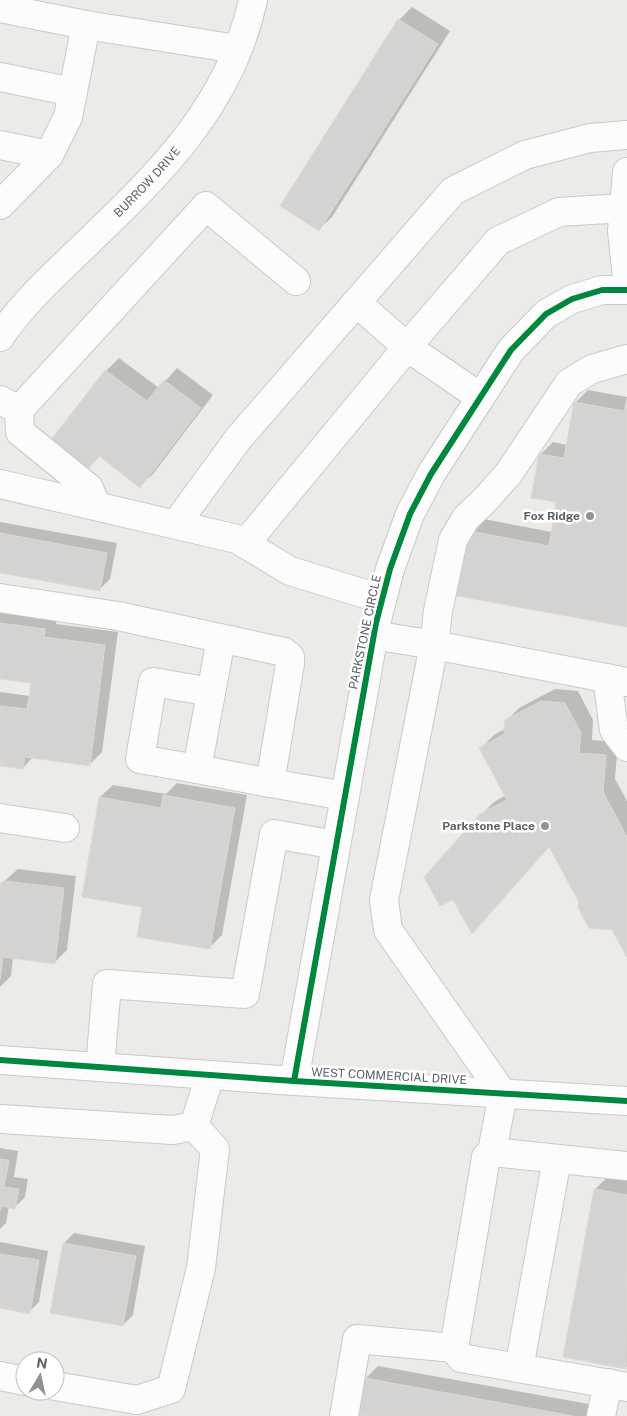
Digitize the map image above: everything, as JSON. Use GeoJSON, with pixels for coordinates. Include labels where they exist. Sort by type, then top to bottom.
{"type":"FeatureCollection","features":[{"type":"Feature","properties":{"kind":"street","name":"BURROW DRIVE"},"geometry":{"type":"LineString","coordinates":[[0,338],[38,291],[147,185],[184,143],[218,90],[237,49],[253,0]]}},
{"type":"Feature","properties":{"kind":"street"},"geometry":{"type":"LineString","coordinates":[[0,8],[86,25],[237,49]]}},
{"type":"Feature","properties":{"kind":"street"},"geometry":{"type":"LineString","coordinates":[[0,205],[48,155],[68,117],[86,25]]}},
{"type":"Feature","properties":{"kind":"street"},"geometry":{"type":"LineString","coordinates":[[0,78],[73,92]]}},
{"type":"Feature","properties":{"kind":"street"},"geometry":{"type":"LineString","coordinates":[[176,524],[238,439],[453,191],[525,156],[590,138],[627,135]]}},
{"type":"Feature","properties":{"kind":"street"},"geometry":{"type":"LineString","coordinates":[[0,145],[48,155]]}},
{"type":"Feature","properties":{"kind":"street"},"geometry":{"type":"LineString","coordinates":[[627,172],[622,232],[627,278]]}},
{"type":"Feature","properties":{"kind":"street"},"geometry":{"type":"LineString","coordinates":[[96,505],[89,488],[20,432],[9,405],[206,206],[296,281]]}},
{"type":"Feature","properties":{"kind":"street"},"geometry":{"type":"LineString","coordinates":[[245,544],[407,347],[498,241],[560,212],[624,208]]}},
{"type":"Feature","properties":{"kind":"street","name":"PARKSTONE CIRCLE"},"geometry":{"type":"LineString","coordinates":[[294,1081],[373,635],[390,569],[410,514],[431,474],[511,350],[546,314],[572,299],[602,290],[627,290]]}},
{"type":"Feature","properties":{"kind":"street"},"geometry":{"type":"LineString","coordinates":[[357,303],[407,347],[480,397]]}},
{"type":"Feature","properties":{"kind":"street"},"geometry":{"type":"LineString","coordinates":[[602,1416],[617,1385],[461,1358],[454,1348],[486,1157],[492,1152],[503,1094],[388,930],[384,900],[453,540],[466,518],[509,473],[569,382],[592,369],[627,359]]}},
{"type":"Feature","properties":{"kind":"street"},"geometry":{"type":"LineString","coordinates":[[0,484],[237,539],[290,571],[382,599]]}},
{"type":"Feature","properties":{"kind":"street"},"geometry":{"type":"LineString","coordinates":[[0,598],[118,616],[284,652],[290,658],[290,664],[270,783]]}},
{"type":"Feature","properties":{"kind":"street"},"geometry":{"type":"LineString","coordinates":[[373,635],[434,644],[617,680],[614,730],[627,747]]}},
{"type":"Feature","properties":{"kind":"street"},"geometry":{"type":"LineString","coordinates":[[197,769],[222,639]]}},
{"type":"Feature","properties":{"kind":"street"},"geometry":{"type":"LineString","coordinates":[[211,692],[152,682],[140,758],[345,796]]}},
{"type":"Feature","properties":{"kind":"street"},"geometry":{"type":"LineString","coordinates":[[0,818],[65,828]]}},
{"type":"Feature","properties":{"kind":"street"},"geometry":{"type":"LineString","coordinates":[[100,1068],[107,984],[245,994],[274,834],[336,845]]}},
{"type":"Feature","properties":{"kind":"street","name":"WEST COMMERCIAL DRIVE"},"geometry":{"type":"LineString","coordinates":[[0,1060],[627,1102]]}},
{"type":"Feature","properties":{"kind":"street"},"geometry":{"type":"LineString","coordinates":[[194,1126],[210,1075]]}},
{"type":"Feature","properties":{"kind":"street"},"geometry":{"type":"LineString","coordinates":[[0,1119],[173,1130],[194,1126]]}},
{"type":"Feature","properties":{"kind":"street"},"geometry":{"type":"LineString","coordinates":[[65,1388],[138,1400],[171,1389],[201,1268],[215,1149],[194,1126]]}},
{"type":"Feature","properties":{"kind":"street"},"geometry":{"type":"LineString","coordinates":[[492,1152],[627,1166]]}},
{"type":"Feature","properties":{"kind":"street"},"geometry":{"type":"LineString","coordinates":[[518,1368],[557,1158]]}},
{"type":"Feature","properties":{"kind":"street"},"geometry":{"type":"LineString","coordinates":[[344,1416],[357,1339],[454,1348]]}},
{"type":"Feature","properties":{"kind":"street"},"geometry":{"type":"LineString","coordinates":[[0,1376],[15,1379]]}},
{"type":"Feature","properties":{"kind":"building"},"geometry":{"type":"Polygon","coordinates":[[[398,19],[438,44],[319,231],[280,206],[398,19]]]}},
{"type":"Feature","properties":{"kind":"building"},"geometry":{"type":"Polygon","coordinates":[[[105,370],[147,401],[164,380],[201,408],[140,488],[98,455],[82,477],[44,449],[105,370]]]}},
{"type":"Feature","properties":{"kind":"building","name":"Fox Ridge"},"geometry":{"type":"Polygon","coordinates":[[[627,398],[627,627],[452,595],[464,530],[549,546],[556,502],[531,498],[539,454],[564,458],[574,402],[624,411],[627,398]]]}},
{"type":"Feature","properties":{"kind":"building"},"geometry":{"type":"Polygon","coordinates":[[[0,533],[107,553],[100,591],[0,573],[0,533]]]}},
{"type":"Feature","properties":{"kind":"building"},"geometry":{"type":"Polygon","coordinates":[[[0,623],[45,629],[44,637],[105,645],[90,766],[25,757],[23,769],[0,766],[0,706],[27,709],[31,683],[0,679],[0,623]]]}},
{"type":"Feature","properties":{"kind":"building","name":"Parkstone Place"},"geometry":{"type":"Polygon","coordinates":[[[541,701],[565,703],[581,733],[579,753],[606,755],[603,792],[627,837],[627,957],[612,930],[589,928],[578,908],[579,902],[549,847],[472,934],[453,900],[440,906],[424,877],[480,814],[507,800],[479,748],[504,734],[505,720],[541,701]]]}},
{"type":"Feature","properties":{"kind":"building"},"geometry":{"type":"Polygon","coordinates":[[[163,795],[235,808],[210,949],[137,937],[142,907],[82,897],[99,797],[161,808],[163,795]]]}},
{"type":"Feature","properties":{"kind":"building"},"geometry":{"type":"Polygon","coordinates":[[[4,881],[64,888],[55,964],[3,957],[0,980],[0,884],[4,881]]]}},
{"type":"Feature","properties":{"kind":"building"},"geometry":{"type":"Polygon","coordinates":[[[0,1159],[9,1160],[4,1187],[19,1189],[15,1209],[1,1206],[0,1211],[0,1159]]]}},
{"type":"Feature","properties":{"kind":"building"},"geometry":{"type":"Polygon","coordinates":[[[594,1189],[627,1195],[626,1369],[563,1357],[594,1189]]]}},
{"type":"Feature","properties":{"kind":"building"},"geometry":{"type":"Polygon","coordinates":[[[63,1243],[136,1256],[123,1326],[50,1313],[63,1243]]]}},
{"type":"Feature","properties":{"kind":"building"},"geometry":{"type":"Polygon","coordinates":[[[0,1254],[39,1260],[30,1314],[0,1308],[0,1254]]]}},
{"type":"Feature","properties":{"kind":"building"},"geometry":{"type":"Polygon","coordinates":[[[364,1378],[573,1416],[357,1416],[364,1378]]]}},
{"type":"Feature","properties":{"kind":"cycle path"},"geometry":{"type":"LineString","coordinates":[[294,1081],[376,623],[390,569],[410,514],[431,474],[511,350],[546,314],[572,299],[602,290],[627,290]]}},
{"type":"Feature","properties":{"kind":"cycle path"},"geometry":{"type":"LineString","coordinates":[[0,1060],[294,1081],[627,1101]]}},
{"type":"Feature","properties":{"kind":"place","name":"Fox Ridge"},"geometry":{"type":"Point","coordinates":[590,516]}},
{"type":"Feature","properties":{"kind":"place","name":"Parkstone Place"},"geometry":{"type":"Point","coordinates":[545,826]}}]}
